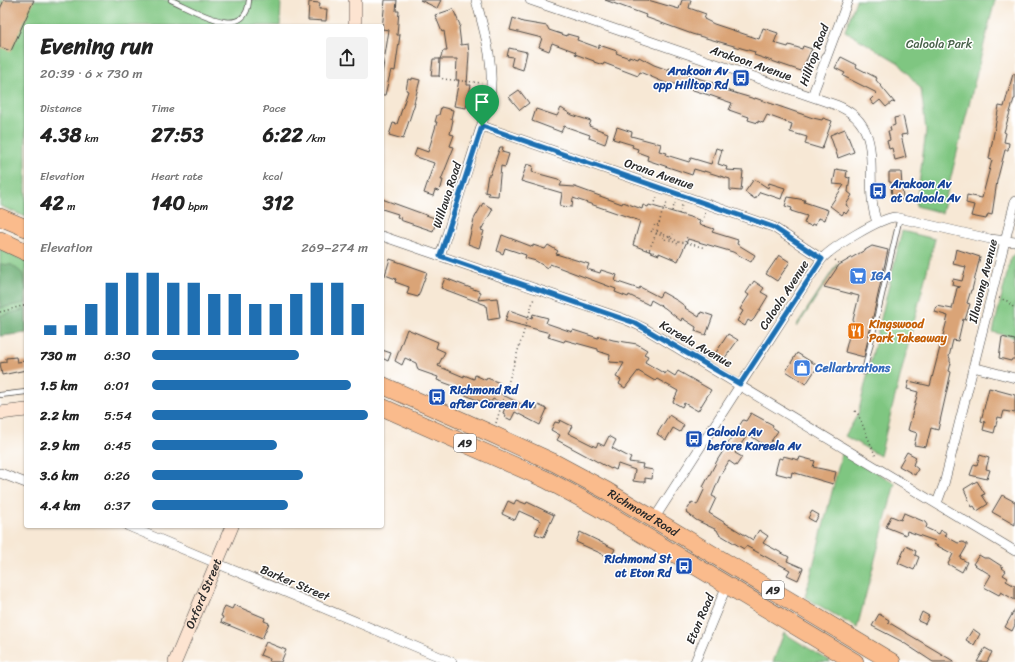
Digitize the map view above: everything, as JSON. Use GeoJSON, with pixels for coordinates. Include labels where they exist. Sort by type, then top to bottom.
{"type":"FeatureCollection","features":[{"type":"Feature","properties":{"kind":"highway"},"geometry":{"type":"LineString","coordinates":[[0,217],[24,227]]}},
{"type":"Feature","properties":{"kind":"highway"},"geometry":{"type":"LineString","coordinates":[[0,240],[24,251]]}},
{"type":"Feature","properties":{"kind":"highway","name":"Richmond Road"},"geometry":{"type":"LineString","coordinates":[[384,386],[555,463],[607,491],[892,662]]}},
{"type":"Feature","properties":{"kind":"highway","name":"Richmond Road"},"geometry":{"type":"LineString","coordinates":[[384,408],[525,470],[597,507],[855,662]]}},
{"type":"Feature","properties":{"kind":"highway"},"geometry":{"type":"LineString","coordinates":[[597,507],[644,520],[654,519],[662,534],[675,545],[690,563]]}},
{"type":"Feature","properties":{"kind":"street"},"geometry":{"type":"LineString","coordinates":[[355,24],[356,0]]}},
{"type":"Feature","properties":{"kind":"street","name":"Willawa Road"},"geometry":{"type":"LineString","coordinates":[[440,256],[489,102],[492,70],[488,46],[476,0]]}},
{"type":"Feature","properties":{"kind":"street","name":"Arakoon Avenue"},"geometry":{"type":"LineString","coordinates":[[530,0],[812,96],[851,111],[858,118],[866,131],[870,145],[871,202],[877,222]]}},
{"type":"Feature","properties":{"kind":"street","name":"Hilltop Road"},"geometry":{"type":"LineString","coordinates":[[812,96],[848,0]]}},
{"type":"Feature","properties":{"kind":"street","name":"Orana Avenue"},"geometry":{"type":"LineString","coordinates":[[482,126],[773,227],[822,259]]}},
{"type":"Feature","properties":{"kind":"street","name":"Illawong Avenue"},"geometry":{"type":"LineString","coordinates":[[937,503],[944,484],[1015,201]]}},
{"type":"Feature","properties":{"kind":"street","name":"Caloola Avenue"},"geometry":{"type":"LineString","coordinates":[[654,519],[822,259],[832,250],[877,222],[890,217],[900,217],[990,239],[1015,242]]}},
{"type":"Feature","properties":{"kind":"street","name":"Kareela Avenue"},"geometry":{"type":"LineString","coordinates":[[384,237],[635,323],[740,384],[1015,551]]}},
{"type":"Feature","properties":{"kind":"street"},"geometry":{"type":"LineString","coordinates":[[974,367],[1015,378]]}},
{"type":"Feature","properties":{"kind":"street"},"geometry":{"type":"LineString","coordinates":[[0,410],[24,410]]}},
{"type":"Feature","properties":{"kind":"street"},"geometry":{"type":"LineString","coordinates":[[0,473],[24,482]]}},
{"type":"Feature","properties":{"kind":"street","name":"Barker Street"},"geometry":{"type":"LineString","coordinates":[[133,528],[452,662]]}},
{"type":"Feature","properties":{"kind":"street","name":"Oxford Street"},"geometry":{"type":"LineString","coordinates":[[175,662],[231,528]]}},
{"type":"Feature","properties":{"kind":"street","name":"Eton Road"},"geometry":{"type":"LineString","coordinates":[[695,662],[727,585]]}},
{"type":"Feature","properties":{"kind":"lane"},"geometry":{"type":"LineString","coordinates":[[171,0],[219,21],[230,23],[239,21],[244,16],[247,11],[249,0]]}},
{"type":"Feature","properties":{"kind":"lane"},"geometry":{"type":"LineString","coordinates":[[864,372],[900,217]]}},
{"type":"Feature","properties":{"kind":"lane"},"geometry":{"type":"LineString","coordinates":[[0,395],[24,392]]}},
{"type":"Feature","properties":{"kind":"path"},"geometry":{"type":"LineString","coordinates":[[439,76],[443,79],[486,83]]}},
{"type":"Feature","properties":{"kind":"path"},"geometry":{"type":"LineString","coordinates":[[654,206],[658,195]]}},
{"type":"Feature","properties":{"kind":"path"},"geometry":{"type":"LineString","coordinates":[[649,250],[668,199]]}},
{"type":"Feature","properties":{"kind":"path"},"geometry":{"type":"LineString","coordinates":[[672,211],[675,201]]}},
{"type":"Feature","properties":{"kind":"path"},"geometry":{"type":"LineString","coordinates":[[679,214],[682,204]]}},
{"type":"Feature","properties":{"kind":"path"},"geometry":{"type":"LineString","coordinates":[[705,212],[700,224],[706,226]]}},
{"type":"Feature","properties":{"kind":"path"},"geometry":{"type":"LineString","coordinates":[[651,231],[652,232],[655,224],[661,227]]}},
{"type":"Feature","properties":{"kind":"path"},"geometry":{"type":"LineString","coordinates":[[656,232],[679,242],[685,242],[705,248]]}},
{"type":"Feature","properties":{"kind":"path"},"geometry":{"type":"LineString","coordinates":[[656,232],[666,238],[665,240]]}},
{"type":"Feature","properties":{"kind":"path"},"geometry":{"type":"LineString","coordinates":[[669,238],[673,234]]}},
{"type":"Feature","properties":{"kind":"path"},"geometry":{"type":"LineString","coordinates":[[685,242],[687,237]]}},
{"type":"Feature","properties":{"kind":"path"},"geometry":{"type":"LineString","coordinates":[[669,238],[668,240],[678,244],[677,246]]}},
{"type":"Feature","properties":{"kind":"path"},"geometry":{"type":"LineString","coordinates":[[646,249],[656,254]]}},
{"type":"Feature","properties":{"kind":"path"},"geometry":{"type":"LineString","coordinates":[[836,260],[840,264]]}},
{"type":"Feature","properties":{"kind":"path"},"geometry":{"type":"LineString","coordinates":[[496,425],[536,288]]}},
{"type":"Feature","properties":{"kind":"path"},"geometry":{"type":"LineString","coordinates":[[991,296],[1007,301],[1015,309]]}},
{"type":"Feature","properties":{"kind":"path"},"geometry":{"type":"LineString","coordinates":[[0,312],[24,306]]}},
{"type":"Feature","properties":{"kind":"path"},"geometry":{"type":"LineString","coordinates":[[855,411],[858,414],[876,458]]}},
{"type":"Feature","properties":{"kind":"green space"},"geometry":{"type":"Polygon","coordinates":[[[0,0],[281,0],[280,24],[24,24],[24,216],[0,206],[0,0]]]}},
{"type":"Feature","properties":{"kind":"green space","name":"Caloola Park"},"geometry":{"type":"Polygon","coordinates":[[[856,0],[995,0],[942,213],[916,206],[926,131],[921,89],[899,63],[845,31],[856,0]]]}},
{"type":"Feature","properties":{"kind":"green space"},"geometry":{"type":"Polygon","coordinates":[[[902,231],[935,239],[880,456],[845,436],[858,414],[902,231]]]}},
{"type":"Feature","properties":{"kind":"green space"},"geometry":{"type":"Polygon","coordinates":[[[0,249],[24,260],[24,333],[0,336],[0,249]]]}},
{"type":"Feature","properties":{"kind":"green space"},"geometry":{"type":"Polygon","coordinates":[[[1015,253],[1015,338],[993,332],[1011,257],[1015,253]]]}},
{"type":"Feature","properties":{"kind":"green space"},"geometry":{"type":"Polygon","coordinates":[[[0,264],[12,265],[22,273],[24,280],[24,303],[0,308],[0,264]]]}},
{"type":"Feature","properties":{"kind":"green space"},"geometry":{"type":"Polygon","coordinates":[[[838,264],[797,327],[796,326],[838,264]]]}},
{"type":"Feature","properties":{"kind":"green space"},"geometry":{"type":"Polygon","coordinates":[[[24,310],[24,333],[0,336],[0,316],[24,310]]]}},
{"type":"Feature","properties":{"kind":"green space"},"geometry":{"type":"Polygon","coordinates":[[[842,453],[895,483],[857,628],[805,597],[842,453]]]}},
{"type":"Feature","properties":{"kind":"green space"},"geometry":{"type":"Polygon","coordinates":[[[784,633],[831,662],[773,662],[784,633]]]}},
{"type":"Feature","properties":{"kind":"building"},"geometry":{"type":"Polygon","coordinates":[[[4,0],[34,0],[11,51],[0,47],[0,9],[4,0]]]}},
{"type":"Feature","properties":{"kind":"building"},"geometry":{"type":"Polygon","coordinates":[[[385,0],[397,0],[396,11],[399,11],[397,35],[400,35],[395,71],[391,70],[385,95],[384,61],[389,30],[384,29],[384,24],[383,24],[385,0]]]}},
{"type":"Feature","properties":{"kind":"building"},"geometry":{"type":"Polygon","coordinates":[[[420,0],[441,0],[437,8],[420,0]]]}},
{"type":"Feature","properties":{"kind":"building"},"geometry":{"type":"Polygon","coordinates":[[[605,0],[648,0],[679,9],[682,0],[691,0],[689,8],[706,14],[704,19],[714,24],[759,39],[763,28],[778,33],[774,43],[788,47],[789,45],[802,49],[803,46],[812,49],[801,71],[754,55],[755,52],[692,34],[645,17],[646,15],[605,0]]]}},
{"type":"Feature","properties":{"kind":"building"},"geometry":{"type":"Polygon","coordinates":[[[309,2],[320,3],[319,9],[327,9],[326,21],[308,20],[309,2]]]}},
{"type":"Feature","properties":{"kind":"building"},"geometry":{"type":"Polygon","coordinates":[[[453,9],[460,25],[461,45],[468,44],[469,54],[467,85],[471,85],[466,108],[454,106],[459,80],[456,80],[457,59],[440,59],[443,51],[447,51],[444,31],[442,32],[435,15],[453,9]]]}},
{"type":"Feature","properties":{"kind":"building"},"geometry":{"type":"Polygon","coordinates":[[[513,18],[523,22],[547,26],[549,30],[567,36],[567,34],[578,37],[577,40],[599,48],[599,45],[617,51],[616,53],[629,58],[629,56],[638,59],[639,57],[668,70],[669,68],[723,86],[726,90],[738,94],[755,98],[813,118],[822,120],[823,118],[832,121],[822,149],[805,144],[807,137],[790,132],[792,124],[767,115],[763,123],[748,120],[749,117],[729,110],[732,103],[712,96],[671,83],[670,85],[640,72],[638,76],[604,63],[603,65],[575,54],[576,52],[552,43],[549,51],[539,47],[542,38],[510,30],[513,18]]]}},
{"type":"Feature","properties":{"kind":"building"},"geometry":{"type":"Polygon","coordinates":[[[509,48],[527,52],[523,70],[511,66],[513,57],[507,56],[509,48]]]}},
{"type":"Feature","properties":{"kind":"building"},"geometry":{"type":"Polygon","coordinates":[[[841,57],[877,78],[876,80],[895,103],[892,102],[886,107],[880,100],[874,105],[870,100],[877,93],[843,76],[845,73],[835,68],[841,57]]]}},
{"type":"Feature","properties":{"kind":"building"},"geometry":{"type":"Polygon","coordinates":[[[433,59],[440,59],[439,76],[431,76],[433,59]]]}},
{"type":"Feature","properties":{"kind":"building"},"geometry":{"type":"Polygon","coordinates":[[[1013,74],[1015,74],[1015,99],[1004,132],[1006,133],[1004,142],[1009,143],[1008,150],[1005,150],[997,181],[992,215],[988,214],[986,219],[971,216],[974,205],[966,203],[967,195],[982,198],[992,160],[989,159],[999,106],[1004,107],[1013,74]]]}},
{"type":"Feature","properties":{"kind":"building"},"geometry":{"type":"Polygon","coordinates":[[[412,78],[420,80],[415,103],[403,139],[389,135],[393,123],[397,124],[408,91],[406,90],[408,79],[412,80],[412,78]]]}},
{"type":"Feature","properties":{"kind":"building"},"geometry":{"type":"Polygon","coordinates":[[[519,90],[529,103],[520,110],[509,97],[519,90]]]}},
{"type":"Feature","properties":{"kind":"building"},"geometry":{"type":"Polygon","coordinates":[[[441,107],[453,110],[451,119],[453,120],[450,134],[454,135],[450,146],[454,147],[441,180],[443,180],[441,188],[438,191],[435,190],[433,196],[424,193],[434,163],[414,156],[417,148],[428,152],[437,122],[435,122],[437,115],[439,115],[441,107]]]}},
{"type":"Feature","properties":{"kind":"building"},"geometry":{"type":"Polygon","coordinates":[[[561,108],[572,115],[591,121],[589,126],[608,133],[605,144],[589,138],[590,135],[564,126],[561,132],[532,121],[536,109],[557,116],[561,108]]]}},
{"type":"Feature","properties":{"kind":"building"},"geometry":{"type":"Polygon","coordinates":[[[903,116],[907,134],[901,135],[906,157],[895,160],[892,148],[889,149],[887,141],[890,140],[888,131],[891,131],[890,127],[895,125],[894,118],[903,116]]]}},
{"type":"Feature","properties":{"kind":"building"},"geometry":{"type":"Polygon","coordinates":[[[617,127],[632,132],[631,136],[661,144],[659,151],[667,153],[666,155],[689,162],[691,158],[711,164],[716,148],[722,150],[718,164],[727,167],[726,170],[743,171],[741,191],[730,190],[730,179],[694,169],[692,175],[647,160],[648,156],[637,152],[638,149],[632,147],[633,145],[613,139],[617,127]]]}},
{"type":"Feature","properties":{"kind":"building"},"geometry":{"type":"Polygon","coordinates":[[[845,129],[854,152],[838,158],[830,135],[845,129]]]}},
{"type":"Feature","properties":{"kind":"building"},"geometry":{"type":"Polygon","coordinates":[[[500,147],[503,147],[502,152],[509,154],[505,167],[501,166],[498,196],[488,195],[489,193],[485,192],[488,175],[490,175],[500,147]]]}},
{"type":"Feature","properties":{"kind":"building"},"geometry":{"type":"Polygon","coordinates":[[[527,164],[533,166],[532,172],[558,179],[562,182],[560,186],[575,187],[622,204],[623,202],[642,209],[643,205],[648,207],[649,205],[700,220],[699,224],[714,229],[712,232],[738,240],[737,244],[755,255],[751,262],[733,252],[688,239],[678,261],[633,245],[640,221],[573,198],[572,207],[560,206],[562,193],[521,181],[527,164]]]}},
{"type":"Feature","properties":{"kind":"building"},"geometry":{"type":"Polygon","coordinates":[[[836,169],[847,171],[846,177],[850,177],[848,192],[852,195],[846,205],[850,208],[846,214],[844,212],[842,215],[830,206],[844,185],[833,184],[836,169]]]}},
{"type":"Feature","properties":{"kind":"building"},"geometry":{"type":"Polygon","coordinates":[[[889,172],[901,172],[903,200],[892,200],[889,172]]]}},
{"type":"Feature","properties":{"kind":"building"},"geometry":{"type":"Polygon","coordinates":[[[754,179],[768,188],[769,183],[785,188],[781,199],[760,192],[755,199],[745,192],[754,179]]]}},
{"type":"Feature","properties":{"kind":"building"},"geometry":{"type":"Polygon","coordinates":[[[788,197],[805,200],[804,202],[828,210],[825,220],[818,218],[815,225],[812,224],[811,226],[804,223],[807,216],[791,211],[792,208],[785,206],[788,197]]]}},
{"type":"Feature","properties":{"kind":"building"},"geometry":{"type":"Polygon","coordinates":[[[384,200],[437,219],[433,231],[400,220],[401,218],[397,217],[398,214],[384,210],[384,200]]]}},
{"type":"Feature","properties":{"kind":"building"},"geometry":{"type":"Polygon","coordinates":[[[483,203],[493,209],[481,230],[484,231],[479,248],[468,244],[474,219],[483,203]]]}},
{"type":"Feature","properties":{"kind":"building"},"geometry":{"type":"Polygon","coordinates":[[[502,235],[533,247],[533,245],[545,249],[548,245],[558,251],[556,254],[589,264],[587,269],[600,273],[601,270],[617,275],[615,281],[639,289],[640,287],[659,297],[662,292],[678,301],[686,307],[685,308],[699,317],[701,312],[713,316],[706,335],[695,331],[696,327],[682,318],[681,321],[665,308],[651,300],[649,305],[629,295],[628,297],[615,292],[616,289],[550,264],[547,268],[536,261],[525,258],[526,255],[505,248],[503,254],[497,251],[502,235]]]}},
{"type":"Feature","properties":{"kind":"building","name":"IGA"},"geometry":{"type":"Polygon","coordinates":[[[872,246],[888,250],[864,357],[845,352],[859,296],[824,287],[839,265],[872,246]]]}},
{"type":"Feature","properties":{"kind":"building"},"geometry":{"type":"Polygon","coordinates":[[[956,249],[980,257],[972,290],[967,303],[970,304],[965,320],[963,319],[958,341],[953,340],[949,357],[951,363],[949,371],[951,372],[938,430],[931,428],[926,447],[914,445],[917,433],[908,430],[918,392],[907,389],[909,381],[930,386],[948,316],[935,312],[937,306],[952,309],[957,288],[960,287],[952,285],[953,279],[962,281],[966,267],[953,264],[956,249]]]}},
{"type":"Feature","properties":{"kind":"building"},"geometry":{"type":"Polygon","coordinates":[[[779,255],[790,262],[777,281],[766,274],[779,255]]]}},
{"type":"Feature","properties":{"kind":"building"},"geometry":{"type":"Polygon","coordinates":[[[390,259],[427,272],[418,297],[407,294],[409,287],[395,282],[396,279],[385,275],[390,259]]]}},
{"type":"Feature","properties":{"kind":"building"},"geometry":{"type":"Polygon","coordinates":[[[445,278],[481,292],[478,300],[497,298],[500,318],[488,320],[486,305],[441,288],[445,278]]]}},
{"type":"Feature","properties":{"kind":"building"},"geometry":{"type":"Polygon","coordinates":[[[754,281],[764,288],[761,292],[768,296],[754,319],[751,322],[748,320],[745,326],[737,321],[743,311],[740,309],[749,295],[746,293],[754,281]]]}},
{"type":"Feature","properties":{"kind":"building"},"geometry":{"type":"Polygon","coordinates":[[[509,310],[532,318],[533,314],[548,318],[546,323],[572,332],[573,330],[598,338],[599,336],[637,344],[647,350],[644,354],[648,356],[645,362],[665,374],[667,371],[675,376],[678,371],[711,390],[698,411],[684,403],[682,407],[673,402],[678,391],[657,379],[655,381],[638,371],[625,388],[619,384],[621,380],[616,377],[624,363],[609,362],[610,355],[598,351],[598,349],[565,340],[564,342],[548,337],[550,333],[505,321],[509,310]]]}},
{"type":"Feature","properties":{"kind":"building"},"geometry":{"type":"Polygon","coordinates":[[[407,329],[438,342],[436,348],[445,352],[438,366],[464,377],[464,375],[474,379],[475,375],[486,380],[487,378],[500,383],[497,390],[500,391],[499,393],[531,409],[532,407],[537,409],[538,405],[547,409],[540,425],[515,412],[511,420],[505,417],[506,415],[503,413],[506,405],[493,399],[491,402],[485,400],[484,403],[461,393],[462,391],[459,388],[437,380],[438,377],[418,370],[416,363],[405,358],[402,365],[395,361],[407,329]]]}},
{"type":"Feature","properties":{"kind":"building"},"geometry":{"type":"Polygon","coordinates":[[[728,334],[738,340],[724,359],[715,354],[728,334]]]}},
{"type":"Feature","properties":{"kind":"building"},"geometry":{"type":"Polygon","coordinates":[[[1002,337],[1015,340],[1015,359],[1012,359],[1011,361],[999,358],[1002,337]]]}},
{"type":"Feature","properties":{"kind":"building"},"geometry":{"type":"Polygon","coordinates":[[[384,351],[391,353],[388,361],[384,359],[384,351]]]}},
{"type":"Feature","properties":{"kind":"building","name":"Cellarbrations"},"geometry":{"type":"Polygon","coordinates":[[[797,353],[818,366],[806,384],[786,371],[797,353]]]}},
{"type":"Feature","properties":{"kind":"building"},"geometry":{"type":"Polygon","coordinates":[[[16,357],[17,362],[24,361],[24,370],[2,375],[0,363],[6,362],[6,358],[16,357]]]}},
{"type":"Feature","properties":{"kind":"building"},"geometry":{"type":"Polygon","coordinates":[[[989,388],[1015,395],[1015,413],[1004,411],[1002,418],[998,417],[994,433],[983,430],[985,422],[981,421],[989,388]]]}},
{"type":"Feature","properties":{"kind":"building"},"geometry":{"type":"Polygon","coordinates":[[[751,413],[773,425],[772,427],[778,431],[767,447],[748,434],[735,453],[742,457],[736,466],[729,461],[721,474],[712,496],[716,498],[709,513],[753,540],[759,530],[768,536],[763,543],[789,557],[787,561],[803,568],[798,580],[787,575],[790,570],[746,546],[744,549],[719,534],[717,530],[696,520],[686,512],[692,502],[697,505],[705,488],[703,487],[718,459],[743,420],[746,421],[751,413]]]}},
{"type":"Feature","properties":{"kind":"building"},"geometry":{"type":"Polygon","coordinates":[[[669,415],[684,425],[680,432],[673,428],[666,440],[657,434],[669,415]]]}},
{"type":"Feature","properties":{"kind":"building"},"geometry":{"type":"Polygon","coordinates":[[[560,420],[572,426],[568,433],[596,447],[598,443],[604,446],[609,436],[616,440],[612,448],[631,458],[629,462],[643,464],[642,468],[653,470],[652,479],[645,478],[645,482],[633,481],[635,470],[618,464],[616,470],[611,469],[557,440],[560,435],[551,430],[555,422],[559,423],[560,420]]]}},
{"type":"Feature","properties":{"kind":"building"},"geometry":{"type":"Polygon","coordinates":[[[907,452],[916,457],[913,465],[918,469],[915,475],[899,466],[907,452]]]}},
{"type":"Feature","properties":{"kind":"building"},"geometry":{"type":"Polygon","coordinates":[[[980,455],[989,458],[986,469],[990,470],[987,479],[970,475],[974,464],[977,465],[980,455]]]}},
{"type":"Feature","properties":{"kind":"building"},"geometry":{"type":"Polygon","coordinates":[[[783,456],[799,460],[800,457],[815,461],[813,467],[836,472],[833,484],[792,472],[791,477],[775,473],[779,458],[783,459],[783,456]]]}},
{"type":"Feature","properties":{"kind":"building"},"geometry":{"type":"Polygon","coordinates":[[[977,481],[985,494],[982,495],[988,504],[977,511],[974,506],[972,507],[964,489],[977,481]]]}},
{"type":"Feature","properties":{"kind":"building"},"geometry":{"type":"Polygon","coordinates":[[[1002,495],[1015,502],[1015,525],[992,512],[1002,495]]]}},
{"type":"Feature","properties":{"kind":"building"},"geometry":{"type":"Polygon","coordinates":[[[516,500],[526,504],[527,502],[554,515],[544,537],[535,534],[541,521],[519,511],[515,520],[502,514],[508,501],[514,504],[516,500]]]}},
{"type":"Feature","properties":{"kind":"building"},"geometry":{"type":"Polygon","coordinates":[[[812,511],[819,515],[815,522],[808,518],[812,511]]]}},
{"type":"Feature","properties":{"kind":"building"},"geometry":{"type":"Polygon","coordinates":[[[904,513],[925,522],[927,525],[926,528],[939,534],[941,530],[947,533],[945,536],[958,543],[963,542],[967,544],[960,558],[967,562],[962,572],[948,564],[953,554],[934,544],[935,541],[907,531],[906,535],[886,527],[891,516],[901,520],[904,513]]]}},
{"type":"Feature","properties":{"kind":"building"},"geometry":{"type":"Polygon","coordinates":[[[580,532],[615,549],[611,558],[576,542],[580,532]]]}},
{"type":"Feature","properties":{"kind":"building"},"geometry":{"type":"Polygon","coordinates":[[[906,546],[916,551],[915,555],[919,557],[914,570],[898,563],[906,546]]]}},
{"type":"Feature","properties":{"kind":"building"},"geometry":{"type":"Polygon","coordinates":[[[979,555],[984,558],[989,558],[1003,567],[1002,568],[1006,571],[1003,575],[1008,578],[1006,581],[1015,586],[1015,600],[1001,592],[999,595],[984,587],[991,575],[973,564],[979,555]]]}},
{"type":"Feature","properties":{"kind":"building"},"geometry":{"type":"Polygon","coordinates":[[[234,605],[265,618],[264,621],[269,623],[262,639],[221,622],[223,617],[221,616],[225,606],[232,609],[234,605]]]}},
{"type":"Feature","properties":{"kind":"building"},"geometry":{"type":"Polygon","coordinates":[[[1015,609],[1015,625],[1012,631],[1005,627],[1015,609]]]}},
{"type":"Feature","properties":{"kind":"building"},"geometry":{"type":"Polygon","coordinates":[[[922,612],[929,616],[925,624],[918,621],[922,612]]]}},
{"type":"Feature","properties":{"kind":"building"},"geometry":{"type":"Polygon","coordinates":[[[879,614],[889,620],[888,622],[955,662],[933,662],[901,641],[872,626],[879,614]]]}},
{"type":"Feature","properties":{"kind":"building"},"geometry":{"type":"Polygon","coordinates":[[[973,629],[980,634],[974,645],[966,640],[973,629]]]}},
{"type":"Feature","properties":{"kind":"building"},"geometry":{"type":"Polygon","coordinates":[[[266,642],[286,650],[281,662],[269,662],[270,659],[260,655],[266,642]]]}},
{"type":"Feature","properties":{"kind":"building"},"geometry":{"type":"Polygon","coordinates":[[[985,648],[992,652],[987,662],[977,662],[985,648]]]}},
{"type":"Feature","properties":{"kind":"place","name":"Arakoon Av opp Hilltop Rd"},"geometry":{"type":"Point","coordinates":[741,78]}},
{"type":"Feature","properties":{"kind":"place","name":"Arakoon Av at Caloola Av"},"geometry":{"type":"Point","coordinates":[878,191]}},
{"type":"Feature","properties":{"kind":"place","name":"IGA"},"geometry":{"type":"Point","coordinates":[858,276]}},
{"type":"Feature","properties":{"kind":"place","name":"Kingswood Park Takeaway"},"geometry":{"type":"Point","coordinates":[856,331]}},
{"type":"Feature","properties":{"kind":"place","name":"Cellarbrations"},"geometry":{"type":"Point","coordinates":[802,368]}},
{"type":"Feature","properties":{"kind":"place","name":"Richmond Rd after Coreen Av"},"geometry":{"type":"Point","coordinates":[437,397]}},
{"type":"Feature","properties":{"kind":"place","name":"Caloola Av before Kareela Av"},"geometry":{"type":"Point","coordinates":[694,439]}},
{"type":"Feature","properties":{"kind":"place","name":"Richmond St at Eton Rd"},"geometry":{"type":"Point","coordinates":[684,566]}},
{"type":"Feature","properties":{"kind":"route"},"geometry":{"type":"LineString","coordinates":[[482,126],[773,227],[822,259],[740,384],[635,323],[440,256],[482,126]]}}]}
